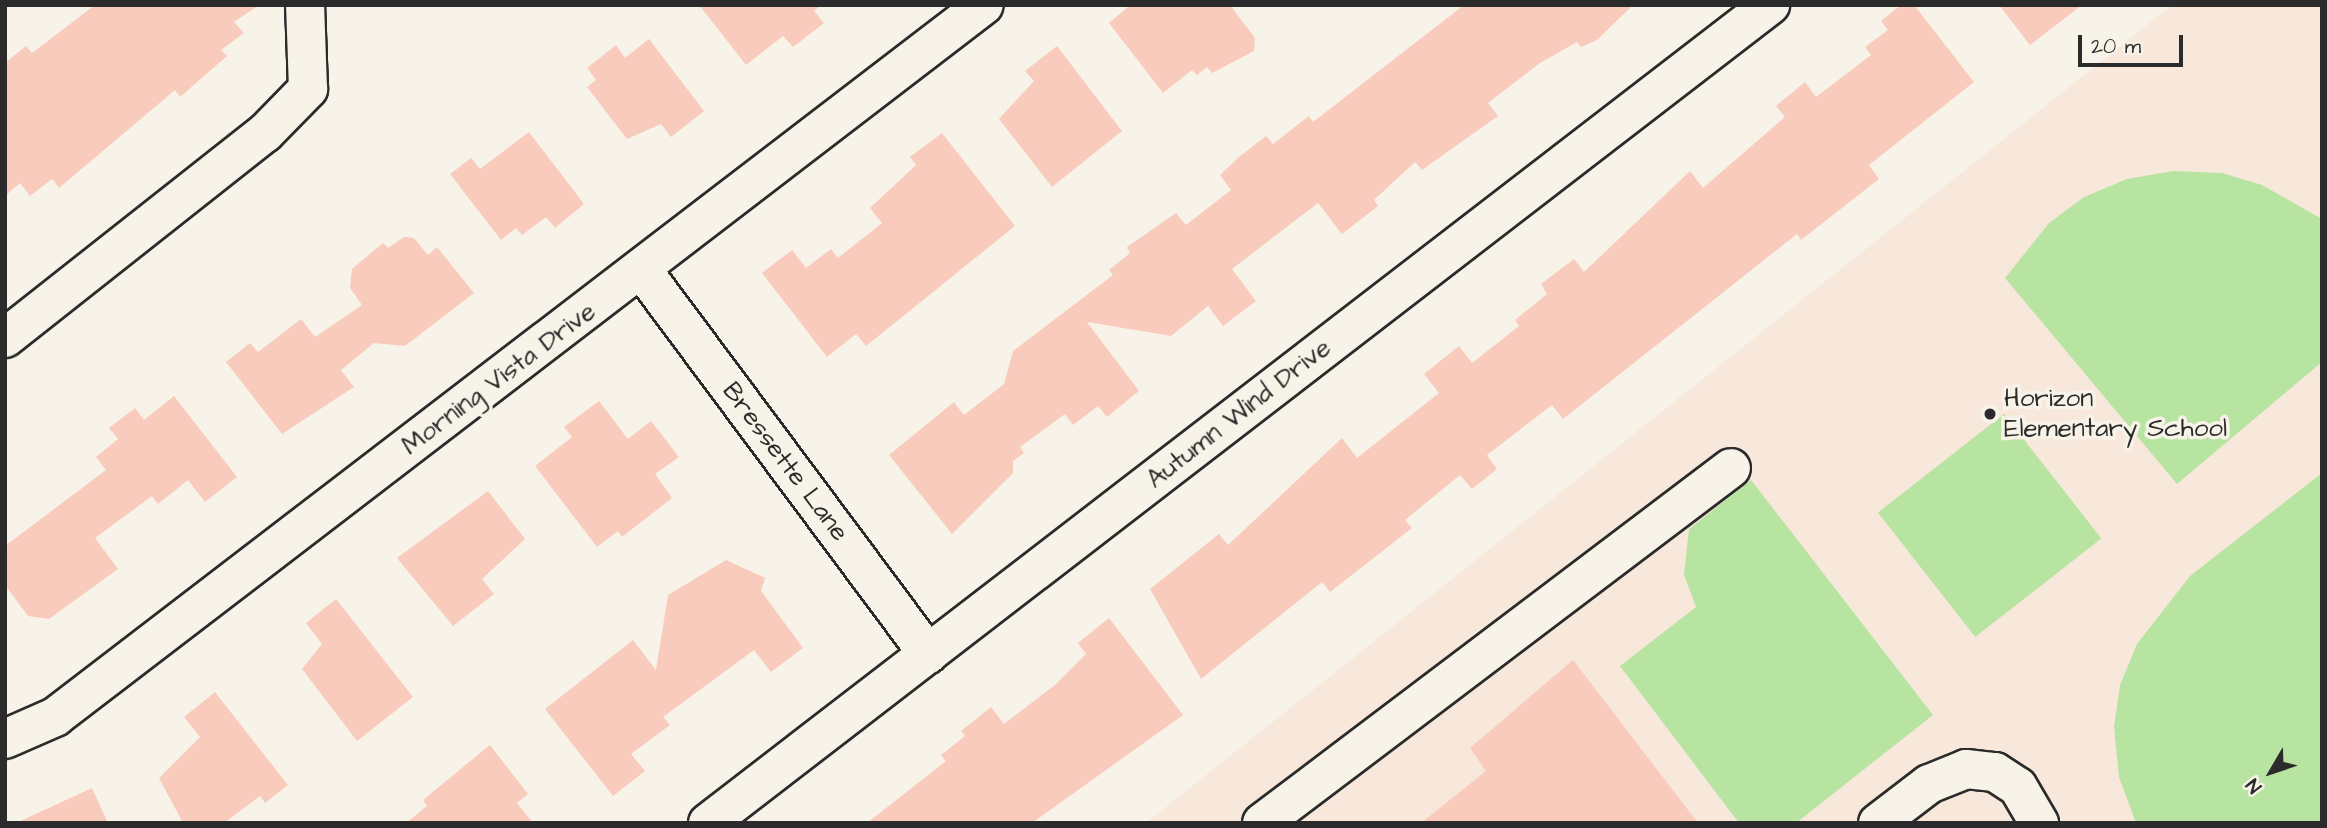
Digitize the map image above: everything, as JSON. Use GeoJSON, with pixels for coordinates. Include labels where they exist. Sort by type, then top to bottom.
{"type":"FeatureCollection","features":[{"type":"Feature","properties":{"kind":"street"},"geometry":{"type":"LineString","coordinates":[[5,338],[265,133],[308,89],[305,5]]}},
{"type":"Feature","properties":{"kind":"street","name":"Morning Vista Drive"},"geometry":{"type":"LineString","coordinates":[[5,739],[55,717],[642,270],[984,5]]}},
{"type":"Feature","properties":{"kind":"street","name":"Autumn Wind Drive"},"geometry":{"type":"LineString","coordinates":[[708,823],[1770,5]]}},
{"type":"Feature","properties":{"kind":"street","name":"Bressette Lane"},"geometry":{"type":"LineString","coordinates":[[642,270],[928,654]]}},
{"type":"Feature","properties":{"kind":"street"},"geometry":{"type":"LineString","coordinates":[[1262,823],[1731,468]]}},
{"type":"Feature","properties":{"kind":"street"},"geometry":{"type":"LineString","coordinates":[[1878,823],[1929,784],[1966,769],[1995,772],[2018,787],[2039,823]]}},
{"type":"Feature","properties":{"kind":"shaded area","name":"Horizon Elementary School"},"geometry":{"type":"Polygon","coordinates":[[[2172,5],[2322,5],[2322,823],[1146,823],[2172,5]]]}},
{"type":"Feature","properties":{"kind":"green space"},"geometry":{"type":"Polygon","coordinates":[[[2173,171],[2222,173],[2262,185],[2322,219],[2322,362],[2177,484],[2005,278],[2049,223],[2084,197],[2127,179],[2173,171]]]}},
{"type":"Feature","properties":{"kind":"green space"},"geometry":{"type":"Polygon","coordinates":[[[2004,414],[2101,539],[1975,637],[1878,513],[2004,414]]]}},
{"type":"Feature","properties":{"kind":"green space"},"geometry":{"type":"Polygon","coordinates":[[[2322,473],[2322,823],[2136,823],[2119,777],[2114,727],[2120,685],[2137,644],[2190,576],[2322,473]]]}},
{"type":"Feature","properties":{"kind":"green space"},"geometry":{"type":"Polygon","coordinates":[[[1751,480],[1933,715],[1796,823],[1739,823],[1620,666],[1696,607],[1684,575],[1689,529],[1751,480]]]}},
{"type":"Feature","properties":{"kind":"building"},"geometry":{"type":"Polygon","coordinates":[[[95,5],[259,5],[234,22],[244,33],[221,50],[227,56],[180,97],[175,90],[59,188],[52,179],[30,196],[20,183],[5,196],[5,63],[26,46],[32,53],[95,5]]]}},
{"type":"Feature","properties":{"kind":"building"},"geometry":{"type":"Polygon","coordinates":[[[699,5],[821,5],[814,11],[824,23],[793,47],[783,36],[746,65],[699,5]]]}},
{"type":"Feature","properties":{"kind":"building"},"geometry":{"type":"Polygon","coordinates":[[[1130,5],[1230,5],[1255,38],[1254,51],[1212,73],[1207,67],[1197,75],[1192,70],[1163,93],[1109,23],[1130,5]]]}},
{"type":"Feature","properties":{"kind":"building"},"geometry":{"type":"Polygon","coordinates":[[[1464,5],[1633,5],[1597,40],[1581,47],[1577,42],[1540,63],[1488,103],[1498,116],[1422,170],[1415,162],[1374,200],[1378,206],[1342,234],[1318,203],[1232,269],[1256,301],[1223,326],[1208,306],[1171,336],[1087,322],[1139,391],[1107,417],[1098,406],[1073,425],[1065,414],[1020,447],[1024,453],[1013,461],[1013,473],[952,534],[889,455],[954,402],[964,415],[1004,384],[1013,351],[1113,275],[1109,270],[1130,253],[1127,247],[1176,213],[1186,225],[1231,190],[1220,175],[1239,157],[1266,136],[1273,144],[1309,116],[1313,122],[1464,5]]]}},
{"type":"Feature","properties":{"kind":"building"},"geometry":{"type":"Polygon","coordinates":[[[1901,5],[1914,5],[1974,82],[1869,165],[1879,179],[1801,240],[1797,234],[1563,419],[1552,405],[1487,455],[1497,469],[1472,489],[1460,475],[1405,520],[1412,528],[1330,592],[1322,582],[1201,679],[1150,589],[1219,534],[1228,545],[1342,438],[1357,458],[1439,393],[1424,374],[1459,346],[1472,363],[1519,326],[1515,320],[1547,294],[1541,284],[1574,259],[1584,272],[1690,171],[1703,188],[1785,117],[1776,106],[1805,82],[1816,97],[1871,55],[1865,47],[1888,30],[1881,21],[1901,5]]]}},
{"type":"Feature","properties":{"kind":"building"},"geometry":{"type":"Polygon","coordinates":[[[1999,5],[2082,5],[2030,45],[1999,5]]]}},
{"type":"Feature","properties":{"kind":"building"},"geometry":{"type":"Polygon","coordinates":[[[649,39],[704,111],[671,137],[661,124],[627,139],[587,87],[596,80],[587,68],[616,45],[625,58],[649,39]]]}},
{"type":"Feature","properties":{"kind":"building"},"geometry":{"type":"Polygon","coordinates":[[[1057,46],[1122,131],[1052,187],[999,119],[1034,81],[1025,71],[1057,46]]]}},
{"type":"Feature","properties":{"kind":"building"},"geometry":{"type":"Polygon","coordinates":[[[529,132],[584,204],[555,228],[546,217],[522,235],[516,228],[501,240],[450,174],[471,158],[480,169],[529,132]]]}},
{"type":"Feature","properties":{"kind":"building"},"geometry":{"type":"Polygon","coordinates":[[[942,133],[1015,226],[866,346],[856,334],[827,357],[762,273],[792,250],[806,268],[831,249],[838,258],[882,223],[870,208],[916,165],[910,157],[942,133]]]}},
{"type":"Feature","properties":{"kind":"building"},"geometry":{"type":"Polygon","coordinates":[[[404,237],[414,238],[428,255],[437,247],[474,293],[405,346],[374,343],[341,370],[354,387],[282,434],[226,362],[250,343],[258,352],[301,319],[315,337],[362,305],[350,288],[352,269],[383,243],[388,248],[404,237]]]}},
{"type":"Feature","properties":{"kind":"building"},"geometry":{"type":"Polygon","coordinates":[[[174,396],[237,477],[205,502],[188,480],[158,504],[152,496],[95,538],[118,569],[49,619],[28,616],[5,585],[5,546],[106,470],[96,457],[118,439],[109,428],[135,408],[144,420],[174,396]]]}},
{"type":"Feature","properties":{"kind":"building"},"geometry":{"type":"Polygon","coordinates":[[[599,401],[628,439],[651,421],[679,457],[655,474],[672,498],[622,537],[618,531],[597,547],[535,466],[572,437],[564,427],[599,401]]]}},
{"type":"Feature","properties":{"kind":"building"},"geometry":{"type":"Polygon","coordinates":[[[488,491],[525,539],[482,579],[494,594],[453,626],[397,558],[488,491]]]}},
{"type":"Feature","properties":{"kind":"building"},"geometry":{"type":"Polygon","coordinates":[[[726,560],[765,578],[761,591],[803,648],[771,672],[754,650],[663,717],[670,725],[631,754],[645,771],[613,796],[545,709],[633,640],[656,670],[668,595],[726,560]]]}},
{"type":"Feature","properties":{"kind":"building"},"geometry":{"type":"Polygon","coordinates":[[[336,599],[413,697],[357,741],[302,669],[322,644],[306,623],[336,599]]]}},
{"type":"Feature","properties":{"kind":"building"},"geometry":{"type":"Polygon","coordinates":[[[1109,618],[1183,715],[1032,823],[867,823],[946,761],[941,755],[965,736],[961,731],[991,707],[1004,724],[1055,685],[1086,654],[1078,643],[1109,618]]]}},
{"type":"Feature","properties":{"kind":"building"},"geometry":{"type":"Polygon","coordinates":[[[1573,660],[1698,823],[1421,823],[1486,771],[1470,748],[1573,660]]]}},
{"type":"Feature","properties":{"kind":"building"},"geometry":{"type":"Polygon","coordinates":[[[215,692],[288,785],[265,803],[260,796],[224,823],[183,823],[159,778],[200,737],[184,717],[215,692]]]}},
{"type":"Feature","properties":{"kind":"building"},"geometry":{"type":"Polygon","coordinates":[[[490,745],[528,794],[517,803],[533,823],[406,823],[427,806],[423,800],[490,745]]]}},
{"type":"Feature","properties":{"kind":"building"},"geometry":{"type":"Polygon","coordinates":[[[92,788],[108,823],[16,823],[92,788]]]}},
{"type":"Feature","properties":{"kind":"place","name":"Horizon Elementary School"},"geometry":{"type":"Point","coordinates":[1990,414]}}]}
